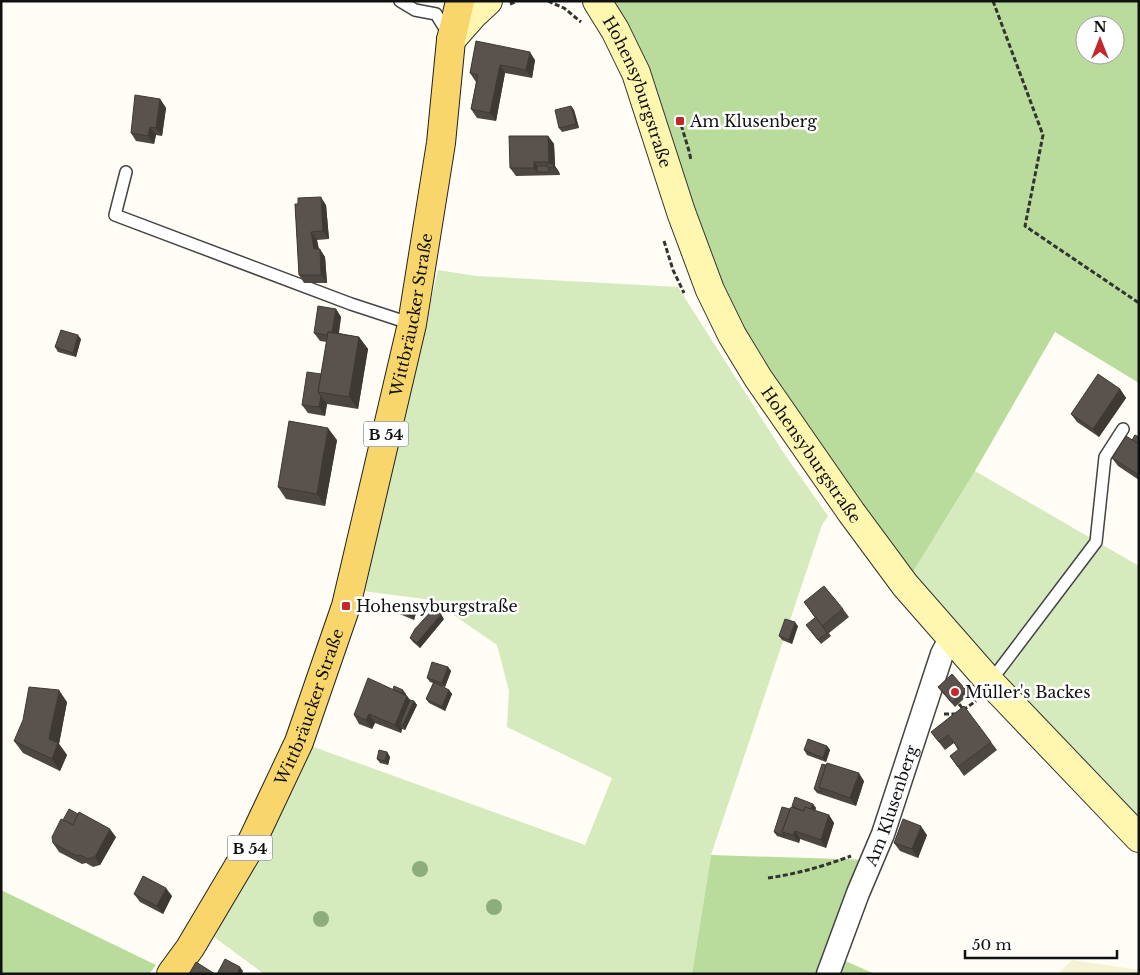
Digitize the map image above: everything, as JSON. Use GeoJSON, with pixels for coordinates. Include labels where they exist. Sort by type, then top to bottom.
{"type":"FeatureCollection","features":[{"type":"Feature","properties":{"kind":"main road","name":"Wittbräucker Straße"},"geometry":{"type":"LineString","coordinates":[[171,974],[190,948],[247,852],[299,742],[346,606],[412,324],[441,143],[451,40],[460,1]]}},
{"type":"Feature","properties":{"kind":"main road"},"geometry":{"type":"LineString","coordinates":[[451,40],[488,1]]}},
{"type":"Feature","properties":{"kind":"main road","name":"Hohensyburgstraße"},"geometry":{"type":"LineString","coordinates":[[597,1],[615,30],[636,73],[698,261],[710,290],[732,335],[758,378],[851,512],[905,585],[994,685],[1139,838]]}},
{"type":"Feature","properties":{"kind":"street","name":"Am Klusenberg"},"geometry":{"type":"LineString","coordinates":[[828,974],[878,846],[942,654],[950,637]]}},
{"type":"Feature","properties":{"kind":"lane"},"geometry":{"type":"LineString","coordinates":[[400,1],[415,10],[436,14],[451,40]]}},
{"type":"Feature","properties":{"kind":"lane"},"geometry":{"type":"LineString","coordinates":[[126,172],[115,215],[351,304],[412,324]]}},
{"type":"Feature","properties":{"kind":"lane"},"geometry":{"type":"LineString","coordinates":[[994,685],[1096,542],[1105,456],[1123,429]]}},
{"type":"Feature","properties":{"kind":"path"},"geometry":{"type":"LineString","coordinates":[[993,1],[1043,135],[1025,226],[1139,303]]}},
{"type":"Feature","properties":{"kind":"path"},"geometry":{"type":"LineString","coordinates":[[680,121],[690,151],[692,170]]}},
{"type":"Feature","properties":{"kind":"path"},"geometry":{"type":"LineString","coordinates":[[923,713],[958,714],[994,685]]}},
{"type":"Feature","properties":{"kind":"path"},"geometry":{"type":"LineString","coordinates":[[959,704],[964,710]]}},
{"type":"Feature","properties":{"kind":"path"},"geometry":{"type":"LineString","coordinates":[[768,878],[826,866],[878,846]]}},
{"type":"Feature","properties":{"kind":"shaded area"},"geometry":{"type":"Polygon","coordinates":[[[1072,960],[1139,970],[1139,974],[1058,974],[1072,960]]]}},
{"type":"Feature","properties":{"kind":"green space"},"geometry":{"type":"Polygon","coordinates":[[[597,1],[1139,1],[1139,383],[1055,332],[975,471],[905,585],[758,378],[597,1]]]}},
{"type":"Feature","properties":{"kind":"green space"},"geometry":{"type":"Polygon","coordinates":[[[438,270],[476,276],[678,287],[783,452],[828,516],[822,525],[711,855],[692,974],[264,974],[214,937],[311,746],[585,845],[612,778],[507,727],[509,691],[497,645],[432,600],[363,591],[438,270]]]}},
{"type":"Feature","properties":{"kind":"green space"},"geometry":{"type":"Polygon","coordinates":[[[975,471],[1139,566],[1139,838],[905,585],[975,471]]]}},
{"type":"Feature","properties":{"kind":"green space"},"geometry":{"type":"Polygon","coordinates":[[[711,855],[872,860],[834,956],[875,974],[692,974],[711,855]]]}},
{"type":"Feature","properties":{"kind":"green space"},"geometry":{"type":"Polygon","coordinates":[[[1,890],[156,965],[149,974],[1,974],[1,890]]]}},
{"type":"Feature","properties":{"kind":"building"},"geometry":{"type":"Polygon","coordinates":[[[476,41],[530,52],[526,70],[500,65],[490,113],[471,109],[478,75],[470,73],[476,41]]]}},
{"type":"Feature","properties":{"kind":"building"},"geometry":{"type":"Polygon","coordinates":[[[135,95],[160,99],[156,128],[150,127],[148,136],[131,133],[135,95]]]}},
{"type":"Feature","properties":{"kind":"building"},"geometry":{"type":"Polygon","coordinates":[[[571,106],[576,124],[559,128],[555,110],[571,106]]]}},
{"type":"Feature","properties":{"kind":"building"},"geometry":{"type":"Polygon","coordinates":[[[509,136],[548,136],[549,162],[534,162],[534,168],[510,168],[509,136]]]}},
{"type":"Feature","properties":{"kind":"building"},"geometry":{"type":"Polygon","coordinates":[[[547,164],[553,164],[554,167],[547,167],[547,164]]]}},
{"type":"Feature","properties":{"kind":"building"},"geometry":{"type":"Polygon","coordinates":[[[537,166],[547,166],[550,172],[537,172],[537,166]]]}},
{"type":"Feature","properties":{"kind":"building"},"geometry":{"type":"Polygon","coordinates":[[[321,197],[323,231],[311,232],[314,249],[320,249],[321,275],[299,275],[295,204],[298,204],[298,198],[321,197]]]}},
{"type":"Feature","properties":{"kind":"building"},"geometry":{"type":"Polygon","coordinates":[[[318,306],[336,309],[332,332],[328,332],[328,335],[314,333],[318,306]]]}},
{"type":"Feature","properties":{"kind":"building"},"geometry":{"type":"Polygon","coordinates":[[[61,330],[78,335],[73,353],[55,347],[61,330]]]}},
{"type":"Feature","properties":{"kind":"building"},"geometry":{"type":"Polygon","coordinates":[[[328,332],[359,337],[349,397],[318,392],[328,332]]]}},
{"type":"Feature","properties":{"kind":"building"},"geometry":{"type":"Polygon","coordinates":[[[307,372],[321,374],[318,392],[321,396],[319,407],[302,405],[307,372]]]}},
{"type":"Feature","properties":{"kind":"building"},"geometry":{"type":"Polygon","coordinates":[[[1098,374],[1120,389],[1093,429],[1071,414],[1098,374]]]}},
{"type":"Feature","properties":{"kind":"building"},"geometry":{"type":"Polygon","coordinates":[[[289,421],[328,428],[317,494],[278,487],[289,421]]]}},
{"type":"Feature","properties":{"kind":"building"},"geometry":{"type":"Polygon","coordinates":[[[1135,435],[1139,437],[1139,444],[1132,440],[1135,435]]]}},
{"type":"Feature","properties":{"kind":"building"},"geometry":{"type":"Polygon","coordinates":[[[1126,436],[1139,444],[1139,475],[1112,458],[1126,436]]]}},
{"type":"Feature","properties":{"kind":"building"},"geometry":{"type":"Polygon","coordinates":[[[824,586],[843,609],[822,626],[804,602],[824,586]]]}},
{"type":"Feature","properties":{"kind":"building"},"geometry":{"type":"Polygon","coordinates":[[[397,602],[414,609],[411,616],[394,609],[397,602]]]}},
{"type":"Feature","properties":{"kind":"building"},"geometry":{"type":"Polygon","coordinates":[[[434,608],[441,614],[417,643],[410,638],[415,629],[434,608]]]}},
{"type":"Feature","properties":{"kind":"building"},"geometry":{"type":"Polygon","coordinates":[[[816,617],[827,633],[818,640],[806,625],[816,617]]]}},
{"type":"Feature","properties":{"kind":"building"},"geometry":{"type":"Polygon","coordinates":[[[785,619],[795,622],[789,640],[779,636],[785,619]]]}},
{"type":"Feature","properties":{"kind":"building"},"geometry":{"type":"Polygon","coordinates":[[[432,662],[448,667],[442,683],[427,678],[432,662]]]}},
{"type":"Feature","properties":{"kind":"building"},"geometry":{"type":"Polygon","coordinates":[[[952,674],[966,690],[952,703],[938,687],[952,674]]]}},
{"type":"Feature","properties":{"kind":"building"},"geometry":{"type":"Polygon","coordinates":[[[368,678],[407,696],[395,725],[369,714],[366,720],[354,715],[368,678]]]}},
{"type":"Feature","properties":{"kind":"building"},"geometry":{"type":"Polygon","coordinates":[[[434,682],[449,690],[442,707],[426,699],[434,682]]]}},
{"type":"Feature","properties":{"kind":"building"},"geometry":{"type":"Polygon","coordinates":[[[394,686],[403,690],[402,693],[393,689],[394,686]]]}},
{"type":"Feature","properties":{"kind":"building"},"geometry":{"type":"Polygon","coordinates":[[[29,687],[59,690],[49,739],[58,743],[52,759],[14,741],[23,720],[29,687]]]}},
{"type":"Feature","properties":{"kind":"building"},"geometry":{"type":"Polygon","coordinates":[[[410,700],[414,701],[403,725],[400,724],[410,700]]]}},
{"type":"Feature","properties":{"kind":"building"},"geometry":{"type":"Polygon","coordinates":[[[964,706],[991,742],[958,767],[950,756],[959,749],[948,735],[939,742],[931,732],[964,706]]]}},
{"type":"Feature","properties":{"kind":"building"},"geometry":{"type":"Polygon","coordinates":[[[808,739],[827,746],[823,758],[804,750],[808,739]]]}},
{"type":"Feature","properties":{"kind":"building"},"geometry":{"type":"Polygon","coordinates":[[[379,750],[387,752],[385,761],[377,759],[379,750]]]}},
{"type":"Feature","properties":{"kind":"building"},"geometry":{"type":"Polygon","coordinates":[[[827,763],[859,773],[850,798],[819,787],[827,763]]]}},
{"type":"Feature","properties":{"kind":"building"},"geometry":{"type":"Polygon","coordinates":[[[822,764],[826,765],[819,787],[822,792],[814,789],[822,764]]]}},
{"type":"Feature","properties":{"kind":"building"},"geometry":{"type":"Polygon","coordinates":[[[795,797],[813,804],[811,809],[805,807],[804,811],[792,806],[795,797]]]}},
{"type":"Feature","properties":{"kind":"building"},"geometry":{"type":"Polygon","coordinates":[[[782,807],[790,809],[782,832],[785,836],[774,832],[782,807]]]}},
{"type":"Feature","properties":{"kind":"building"},"geometry":{"type":"Polygon","coordinates":[[[791,807],[804,811],[805,807],[829,815],[821,840],[795,831],[793,835],[782,832],[791,807]]]}},
{"type":"Feature","properties":{"kind":"building"},"geometry":{"type":"Polygon","coordinates":[[[69,809],[78,814],[73,825],[63,820],[69,809]]]}},
{"type":"Feature","properties":{"kind":"building"},"geometry":{"type":"Polygon","coordinates":[[[79,812],[110,829],[95,857],[88,859],[80,855],[77,856],[53,843],[52,837],[61,819],[73,825],[79,812]]]}},
{"type":"Feature","properties":{"kind":"building"},"geometry":{"type":"Polygon","coordinates":[[[903,819],[921,826],[912,849],[894,843],[903,819]]]}},
{"type":"Feature","properties":{"kind":"building"},"geometry":{"type":"Polygon","coordinates":[[[143,876],[166,888],[157,906],[134,894],[143,876]]]}},
{"type":"Feature","properties":{"kind":"building"},"geometry":{"type":"Polygon","coordinates":[[[225,959],[240,967],[237,974],[217,974],[225,959]]]}},
{"type":"Feature","properties":{"kind":"building"},"geometry":{"type":"Polygon","coordinates":[[[196,962],[215,974],[189,974],[196,962]]]}},
{"type":"Feature","properties":{"kind":"place","name":"Am Klusenberg"},"geometry":{"type":"Point","coordinates":[680,121]}},
{"type":"Feature","properties":{"kind":"place","name":"Hohensyburgstraße"},"geometry":{"type":"Point","coordinates":[346,606]}},
{"type":"Feature","properties":{"kind":"place","name":"Müller's Backes"},"geometry":{"type":"Point","coordinates":[955,692]}}]}
